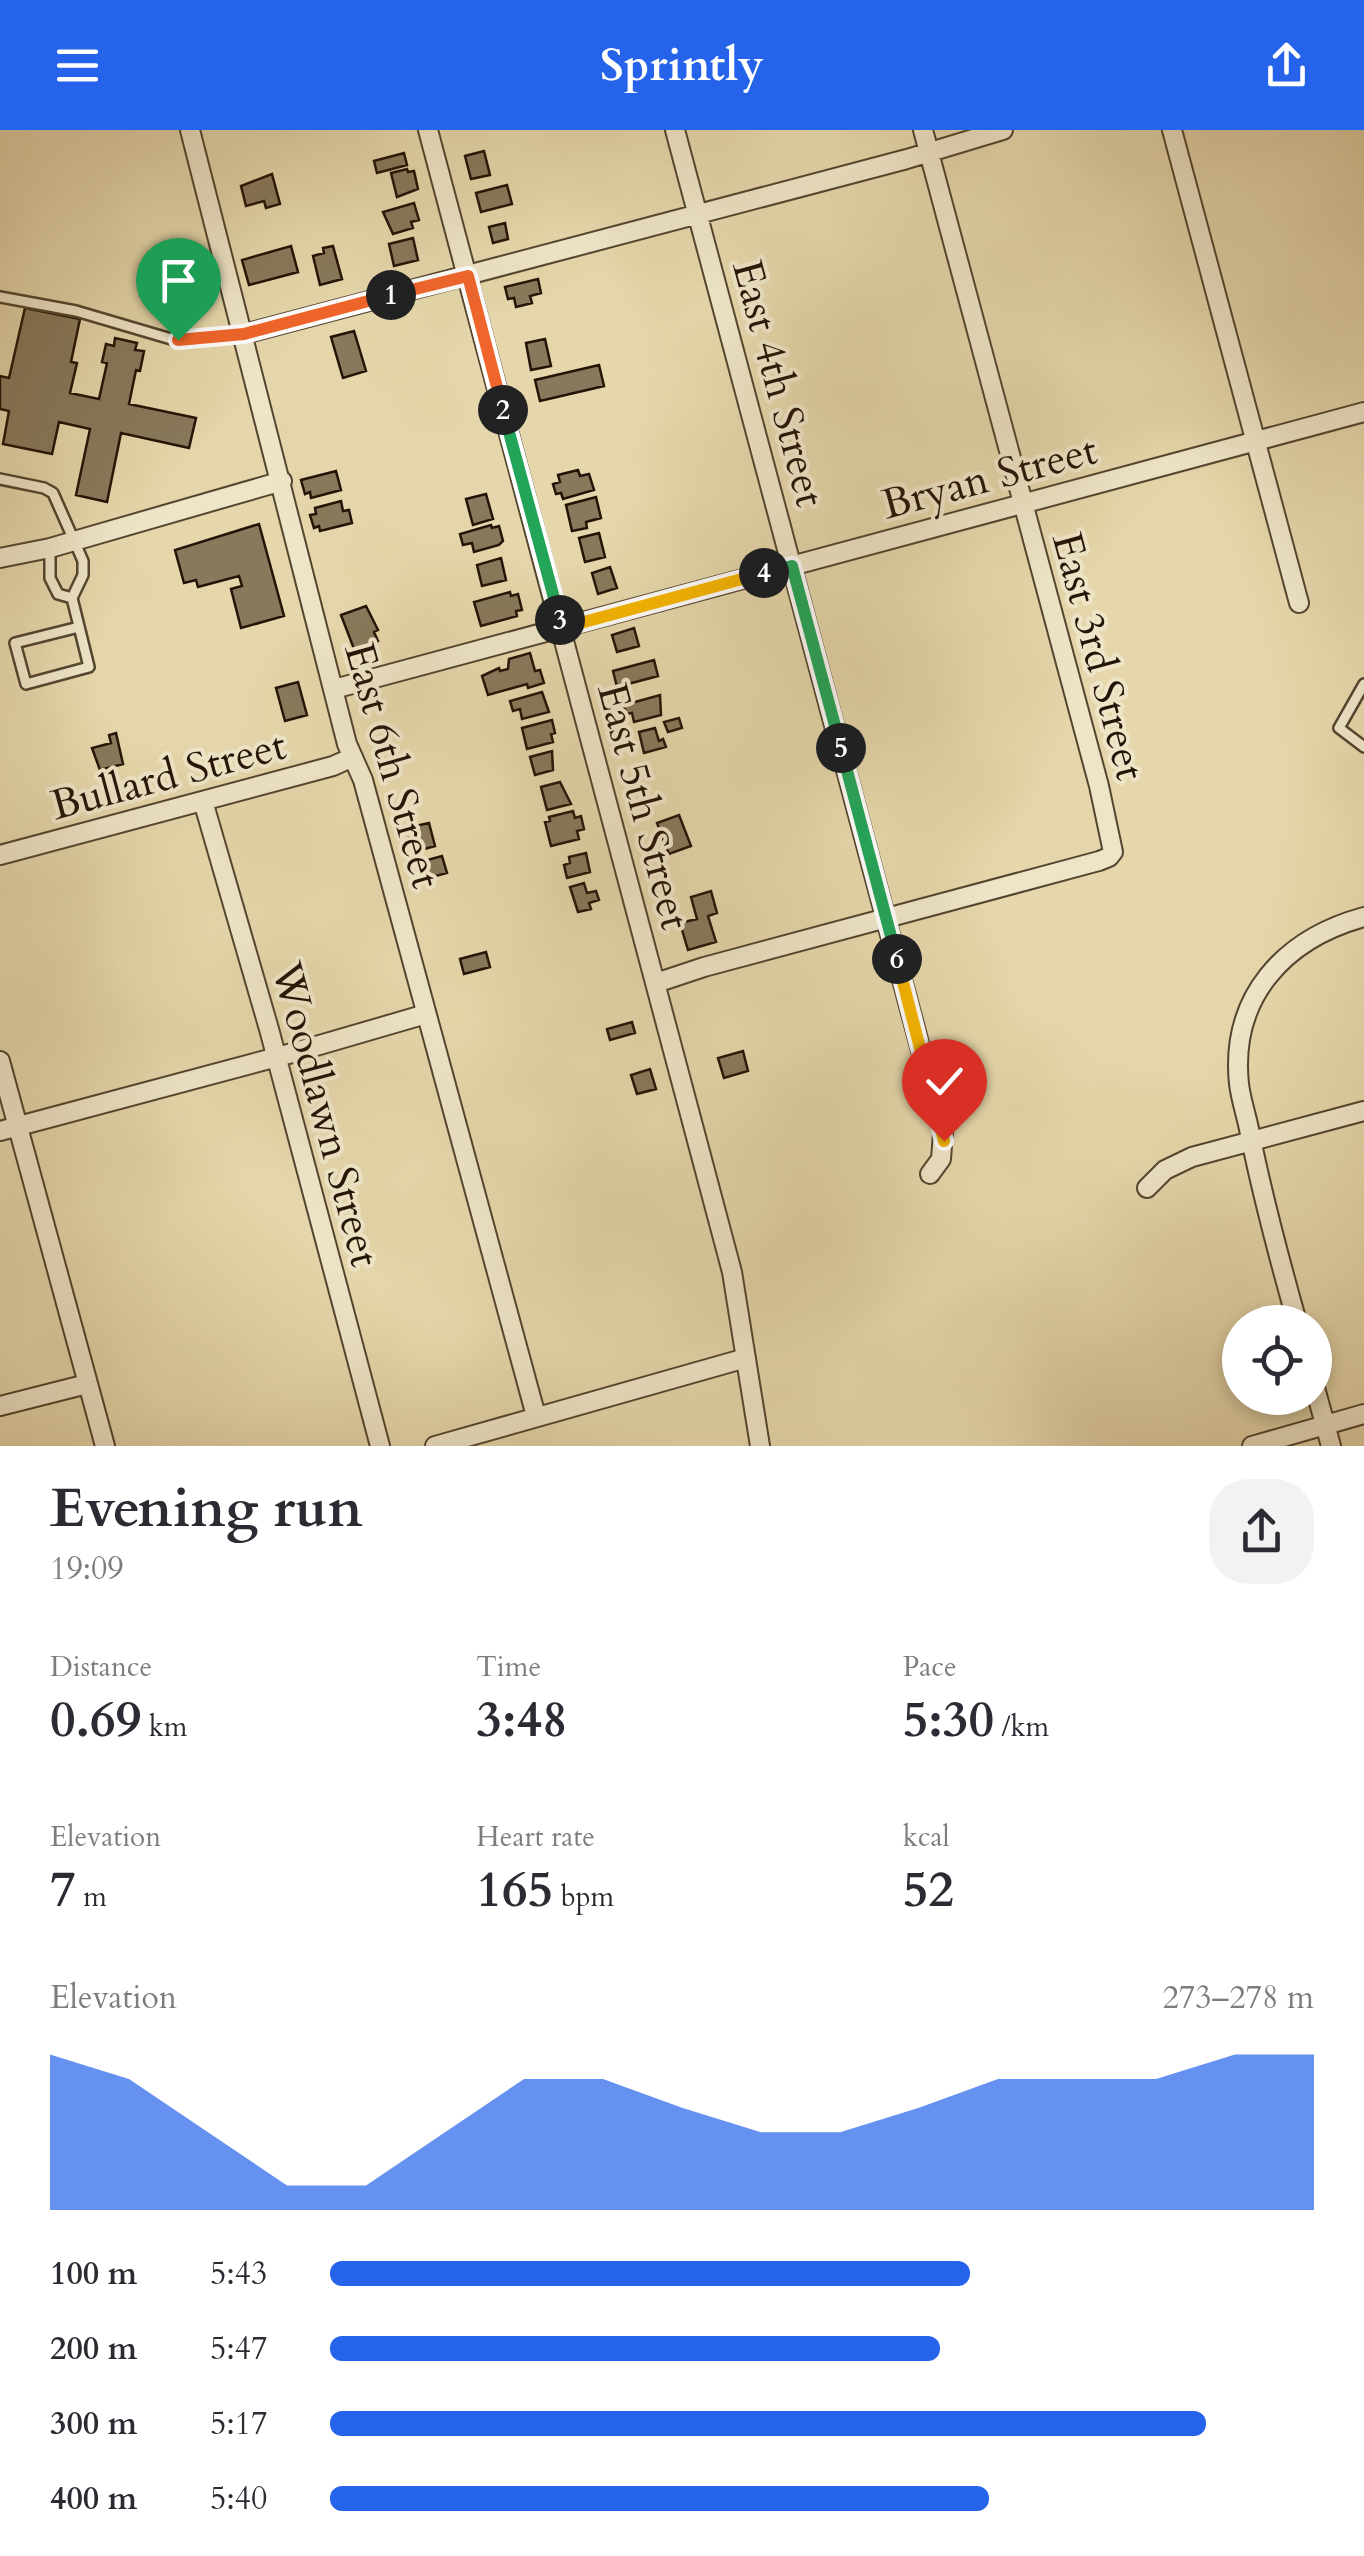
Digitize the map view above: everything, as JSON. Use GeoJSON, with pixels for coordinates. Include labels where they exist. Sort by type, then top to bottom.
{"type":"FeatureCollection","features":[{"type":"Feature","properties":{"kind":"street","name":"East 6th Street"},"geometry":{"type":"LineString","coordinates":[[190,130],[334,689],[363,780],[536,1416]]}},
{"type":"Feature","properties":{"kind":"street","name":"East 5th Street"},"geometry":{"type":"LineString","coordinates":[[428,130],[732,1272],[760,1446]]}},
{"type":"Feature","properties":{"kind":"street","name":"East 4th Street"},"geometry":{"type":"LineString","coordinates":[[675,130],[943,1133],[940,1159],[930,1174]]}},
{"type":"Feature","properties":{"kind":"street","name":"East 3rd Street"},"geometry":{"type":"LineString","coordinates":[[886,918],[1110,858],[1112,852],[1099,786],[923,130]]}},
{"type":"Feature","properties":{"kind":"street"},"geometry":{"type":"LineString","coordinates":[[244,334],[1003,130]]}},
{"type":"Feature","properties":{"kind":"street"},"geometry":{"type":"LineString","coordinates":[[1172,130],[1299,603]]}},
{"type":"Feature","properties":{"kind":"street","name":"Bryan Street"},"geometry":{"type":"LineString","coordinates":[[334,689],[1364,412]]}},
{"type":"Feature","properties":{"kind":"street"},"geometry":{"type":"LineString","coordinates":[[0,558],[50,548],[282,482]]}},
{"type":"Feature","properties":{"kind":"street","name":"Bullard Street"},"geometry":{"type":"LineString","coordinates":[[0,855],[333,766],[353,757]]}},
{"type":"Feature","properties":{"kind":"street","name":"Woodlawn Street"},"geometry":{"type":"LineString","coordinates":[[203,801],[380,1446]]}},
{"type":"Feature","properties":{"kind":"street"},"geometry":{"type":"LineString","coordinates":[[1292,1305],[1257,1178],[1240,1084],[1240,1050],[1258,990],[1282,960],[1316,934],[1364,917]]}},
{"type":"Feature","properties":{"kind":"street"},"geometry":{"type":"LineString","coordinates":[[656,983],[886,918]]}},
{"type":"Feature","properties":{"kind":"street"},"geometry":{"type":"LineString","coordinates":[[9,1128],[426,1014]]}},
{"type":"Feature","properties":{"kind":"street"},"geometry":{"type":"LineString","coordinates":[[0,1061],[9,1128],[106,1446]]}},
{"type":"Feature","properties":{"kind":"street"},"geometry":{"type":"LineString","coordinates":[[1147,1188],[1155,1178],[1181,1162],[1364,1112]]}},
{"type":"Feature","properties":{"kind":"street"},"geometry":{"type":"LineString","coordinates":[[435,1446],[746,1358]]}},
{"type":"Feature","properties":{"kind":"street"},"geometry":{"type":"LineString","coordinates":[[0,1406],[87,1384]]}},
{"type":"Feature","properties":{"kind":"street"},"geometry":{"type":"LineString","coordinates":[[1252,1446],[1364,1414]]}},
{"type":"Feature","properties":{"kind":"street"},"geometry":{"type":"LineString","coordinates":[[1322,1415],[1330,1446]]}},
{"type":"Feature","properties":{"kind":"lane"},"geometry":{"type":"LineString","coordinates":[[0,297],[76,310],[178,340],[244,334]]}},
{"type":"Feature","properties":{"kind":"lane"},"geometry":{"type":"LineString","coordinates":[[0,479],[53,493],[83,561],[83,575],[72,598],[79,626],[89,667],[26,684],[15,642],[79,626]]}},
{"type":"Feature","properties":{"kind":"lane"},"geometry":{"type":"LineString","coordinates":[[50,548],[50,578],[58,594],[72,598]]}},
{"type":"Feature","properties":{"kind":"lane"},"geometry":{"type":"LineString","coordinates":[[1364,684],[1339,728],[1364,748]]}},
{"type":"Feature","properties":{"kind":"building"},"geometry":{"type":"Polygon","coordinates":[[[484,151],[490,175],[471,179],[465,156],[484,151]]]}},
{"type":"Feature","properties":{"kind":"building"},"geometry":{"type":"Polygon","coordinates":[[[404,153],[407,165],[377,173],[374,161],[404,153]]]}},
{"type":"Feature","properties":{"kind":"building"},"geometry":{"type":"Polygon","coordinates":[[[414,171],[418,189],[397,197],[391,173],[414,171]]]}},
{"type":"Feature","properties":{"kind":"building"},"geometry":{"type":"Polygon","coordinates":[[[272,174],[280,204],[266,208],[264,201],[246,206],[241,186],[272,174]]]}},
{"type":"Feature","properties":{"kind":"building"},"geometry":{"type":"Polygon","coordinates":[[[507,185],[512,204],[481,212],[476,193],[507,185]]]}},
{"type":"Feature","properties":{"kind":"building"},"geometry":{"type":"Polygon","coordinates":[[[414,203],[419,220],[411,222],[413,228],[393,234],[383,212],[414,203]]]}},
{"type":"Feature","properties":{"kind":"building"},"geometry":{"type":"Polygon","coordinates":[[[505,223],[508,239],[493,243],[489,227],[505,223]]]}},
{"type":"Feature","properties":{"kind":"building"},"geometry":{"type":"Polygon","coordinates":[[[413,238],[418,260],[394,266],[389,244],[413,238]]]}},
{"type":"Feature","properties":{"kind":"building"},"geometry":{"type":"Polygon","coordinates":[[[291,246],[298,272],[249,285],[242,260],[291,246]]]}},
{"type":"Feature","properties":{"kind":"building"},"geometry":{"type":"Polygon","coordinates":[[[333,246],[342,279],[320,285],[313,256],[333,246]]]}},
{"type":"Feature","properties":{"kind":"building"},"geometry":{"type":"Polygon","coordinates":[[[538,279],[541,293],[530,296],[532,303],[516,307],[514,298],[508,299],[505,287],[538,279]]]}},
{"type":"Feature","properties":{"kind":"building"},"geometry":{"type":"Polygon","coordinates":[[[25,308],[80,319],[71,362],[77,363],[70,393],[99,399],[107,363],[102,362],[106,344],[114,346],[115,338],[137,343],[135,350],[144,351],[129,404],[196,418],[189,448],[121,433],[107,502],[76,495],[90,429],[59,422],[52,454],[3,444],[9,411],[0,409],[0,376],[9,378],[25,308]]]}},
{"type":"Feature","properties":{"kind":"building"},"geometry":{"type":"Polygon","coordinates":[[[354,331],[366,371],[343,378],[331,337],[354,331]]]}},
{"type":"Feature","properties":{"kind":"building"},"geometry":{"type":"Polygon","coordinates":[[[545,339],[551,366],[531,370],[526,343],[545,339]]]}},
{"type":"Feature","properties":{"kind":"building"},"geometry":{"type":"Polygon","coordinates":[[[599,365],[604,386],[540,401],[535,380],[599,365]]]}},
{"type":"Feature","properties":{"kind":"building"},"geometry":{"type":"Polygon","coordinates":[[[578,470],[580,476],[589,474],[594,490],[563,499],[561,493],[556,494],[553,484],[560,482],[558,475],[578,470]]]}},
{"type":"Feature","properties":{"kind":"building"},"geometry":{"type":"Polygon","coordinates":[[[336,471],[341,490],[311,498],[310,492],[305,494],[301,480],[336,471]]]}},
{"type":"Feature","properties":{"kind":"building"},"geometry":{"type":"Polygon","coordinates":[[[486,494],[493,519],[473,525],[466,499],[486,494]]]}},
{"type":"Feature","properties":{"kind":"building"},"geometry":{"type":"Polygon","coordinates":[[[596,497],[601,518],[586,522],[587,528],[572,531],[566,505],[596,497]]]}},
{"type":"Feature","properties":{"kind":"building"},"geometry":{"type":"Polygon","coordinates":[[[341,501],[343,511],[349,510],[352,523],[320,531],[319,526],[314,528],[310,515],[316,514],[315,508],[341,501]]]}},
{"type":"Feature","properties":{"kind":"building"},"geometry":{"type":"Polygon","coordinates":[[[259,524],[284,616],[241,628],[231,589],[242,586],[239,576],[198,587],[196,580],[184,583],[175,550],[259,524]]]}},
{"type":"Feature","properties":{"kind":"building"},"geometry":{"type":"Polygon","coordinates":[[[499,526],[503,541],[499,545],[474,552],[472,543],[463,545],[460,534],[499,526]]]}},
{"type":"Feature","properties":{"kind":"building"},"geometry":{"type":"Polygon","coordinates":[[[599,533],[605,557],[585,562],[579,538],[599,533]]]}},
{"type":"Feature","properties":{"kind":"building"},"geometry":{"type":"Polygon","coordinates":[[[501,558],[506,580],[482,586],[477,565],[501,558]]]}},
{"type":"Feature","properties":{"kind":"building"},"geometry":{"type":"Polygon","coordinates":[[[610,567],[617,588],[598,594],[592,573],[610,567]]]}},
{"type":"Feature","properties":{"kind":"building"},"geometry":{"type":"Polygon","coordinates":[[[510,592],[511,596],[518,594],[522,610],[516,611],[517,616],[481,626],[474,602],[510,592]]]}},
{"type":"Feature","properties":{"kind":"building"},"geometry":{"type":"Polygon","coordinates":[[[366,606],[378,630],[374,632],[378,641],[354,649],[341,615],[366,606]]]}},
{"type":"Feature","properties":{"kind":"building"},"geometry":{"type":"Polygon","coordinates":[[[634,628],[639,646],[617,652],[612,635],[634,628]]]}},
{"type":"Feature","properties":{"kind":"building"},"geometry":{"type":"Polygon","coordinates":[[[530,653],[535,671],[540,670],[544,683],[488,695],[482,676],[499,668],[508,669],[509,659],[530,653]]]}},
{"type":"Feature","properties":{"kind":"building"},"geometry":{"type":"Polygon","coordinates":[[[654,660],[658,676],[617,687],[613,671],[654,660]]]}},
{"type":"Feature","properties":{"kind":"building"},"geometry":{"type":"Polygon","coordinates":[[[298,682],[307,715],[285,721],[276,688],[298,682]]]}},
{"type":"Feature","properties":{"kind":"building"},"geometry":{"type":"Polygon","coordinates":[[[542,692],[549,712],[522,719],[520,709],[513,711],[510,701],[542,692]]]}},
{"type":"Feature","properties":{"kind":"building"},"geometry":{"type":"Polygon","coordinates":[[[660,695],[661,715],[634,722],[632,713],[626,714],[624,705],[660,695]]]}},
{"type":"Feature","properties":{"kind":"building"},"geometry":{"type":"Polygon","coordinates":[[[679,718],[682,728],[668,732],[664,722],[679,718]]]}},
{"type":"Feature","properties":{"kind":"building"},"geometry":{"type":"Polygon","coordinates":[[[552,720],[553,742],[527,749],[522,728],[552,720]]]}},
{"type":"Feature","properties":{"kind":"building"},"geometry":{"type":"Polygon","coordinates":[[[655,728],[659,741],[663,739],[666,747],[644,753],[639,732],[655,728]]]}},
{"type":"Feature","properties":{"kind":"building"},"geometry":{"type":"Polygon","coordinates":[[[116,733],[123,764],[100,770],[92,748],[111,743],[109,735],[116,733]]]}},
{"type":"Feature","properties":{"kind":"building"},"geometry":{"type":"Polygon","coordinates":[[[552,751],[553,770],[535,775],[530,757],[552,751]]]}},
{"type":"Feature","properties":{"kind":"building"},"geometry":{"type":"Polygon","coordinates":[[[560,782],[571,804],[547,810],[541,787],[560,782]]]}},
{"type":"Feature","properties":{"kind":"building"},"geometry":{"type":"Polygon","coordinates":[[[573,811],[575,818],[581,816],[584,829],[577,831],[579,839],[551,846],[545,822],[550,821],[549,817],[573,811]]]}},
{"type":"Feature","properties":{"kind":"building"},"geometry":{"type":"Polygon","coordinates":[[[679,815],[691,846],[669,854],[657,823],[679,815]]]}},
{"type":"Feature","properties":{"kind":"building"},"geometry":{"type":"Polygon","coordinates":[[[429,823],[435,846],[413,852],[411,827],[429,823]]]}},
{"type":"Feature","properties":{"kind":"building"},"geometry":{"type":"Polygon","coordinates":[[[586,853],[590,872],[567,878],[564,865],[570,863],[569,857],[586,853]]]}},
{"type":"Feature","properties":{"kind":"building"},"geometry":{"type":"Polygon","coordinates":[[[442,856],[447,873],[421,880],[416,863],[442,856]]]}},
{"type":"Feature","properties":{"kind":"building"},"geometry":{"type":"Polygon","coordinates":[[[584,883],[587,893],[596,891],[599,900],[589,903],[591,909],[578,912],[570,887],[584,883]]]}},
{"type":"Feature","properties":{"kind":"building"},"geometry":{"type":"Polygon","coordinates":[[[711,891],[717,913],[708,916],[716,942],[688,950],[680,923],[697,919],[691,897],[711,891]]]}},
{"type":"Feature","properties":{"kind":"building"},"geometry":{"type":"Polygon","coordinates":[[[486,952],[490,967],[464,974],[460,959],[486,952]]]}},
{"type":"Feature","properties":{"kind":"building"},"geometry":{"type":"Polygon","coordinates":[[[632,1022],[635,1033],[610,1040],[607,1029],[632,1022]]]}},
{"type":"Feature","properties":{"kind":"building"},"geometry":{"type":"Polygon","coordinates":[[[743,1051],[748,1071],[724,1078],[718,1058],[743,1051]]]}},
{"type":"Feature","properties":{"kind":"building"},"geometry":{"type":"Polygon","coordinates":[[[650,1069],[656,1089],[637,1094],[631,1075],[650,1069]]]}},
{"type":"Feature","properties":{"kind":"route"},"geometry":{"type":"LineString","coordinates":[[178,340],[244,334],[468,276],[562,628],[792,566],[944,1141]]}}]}
